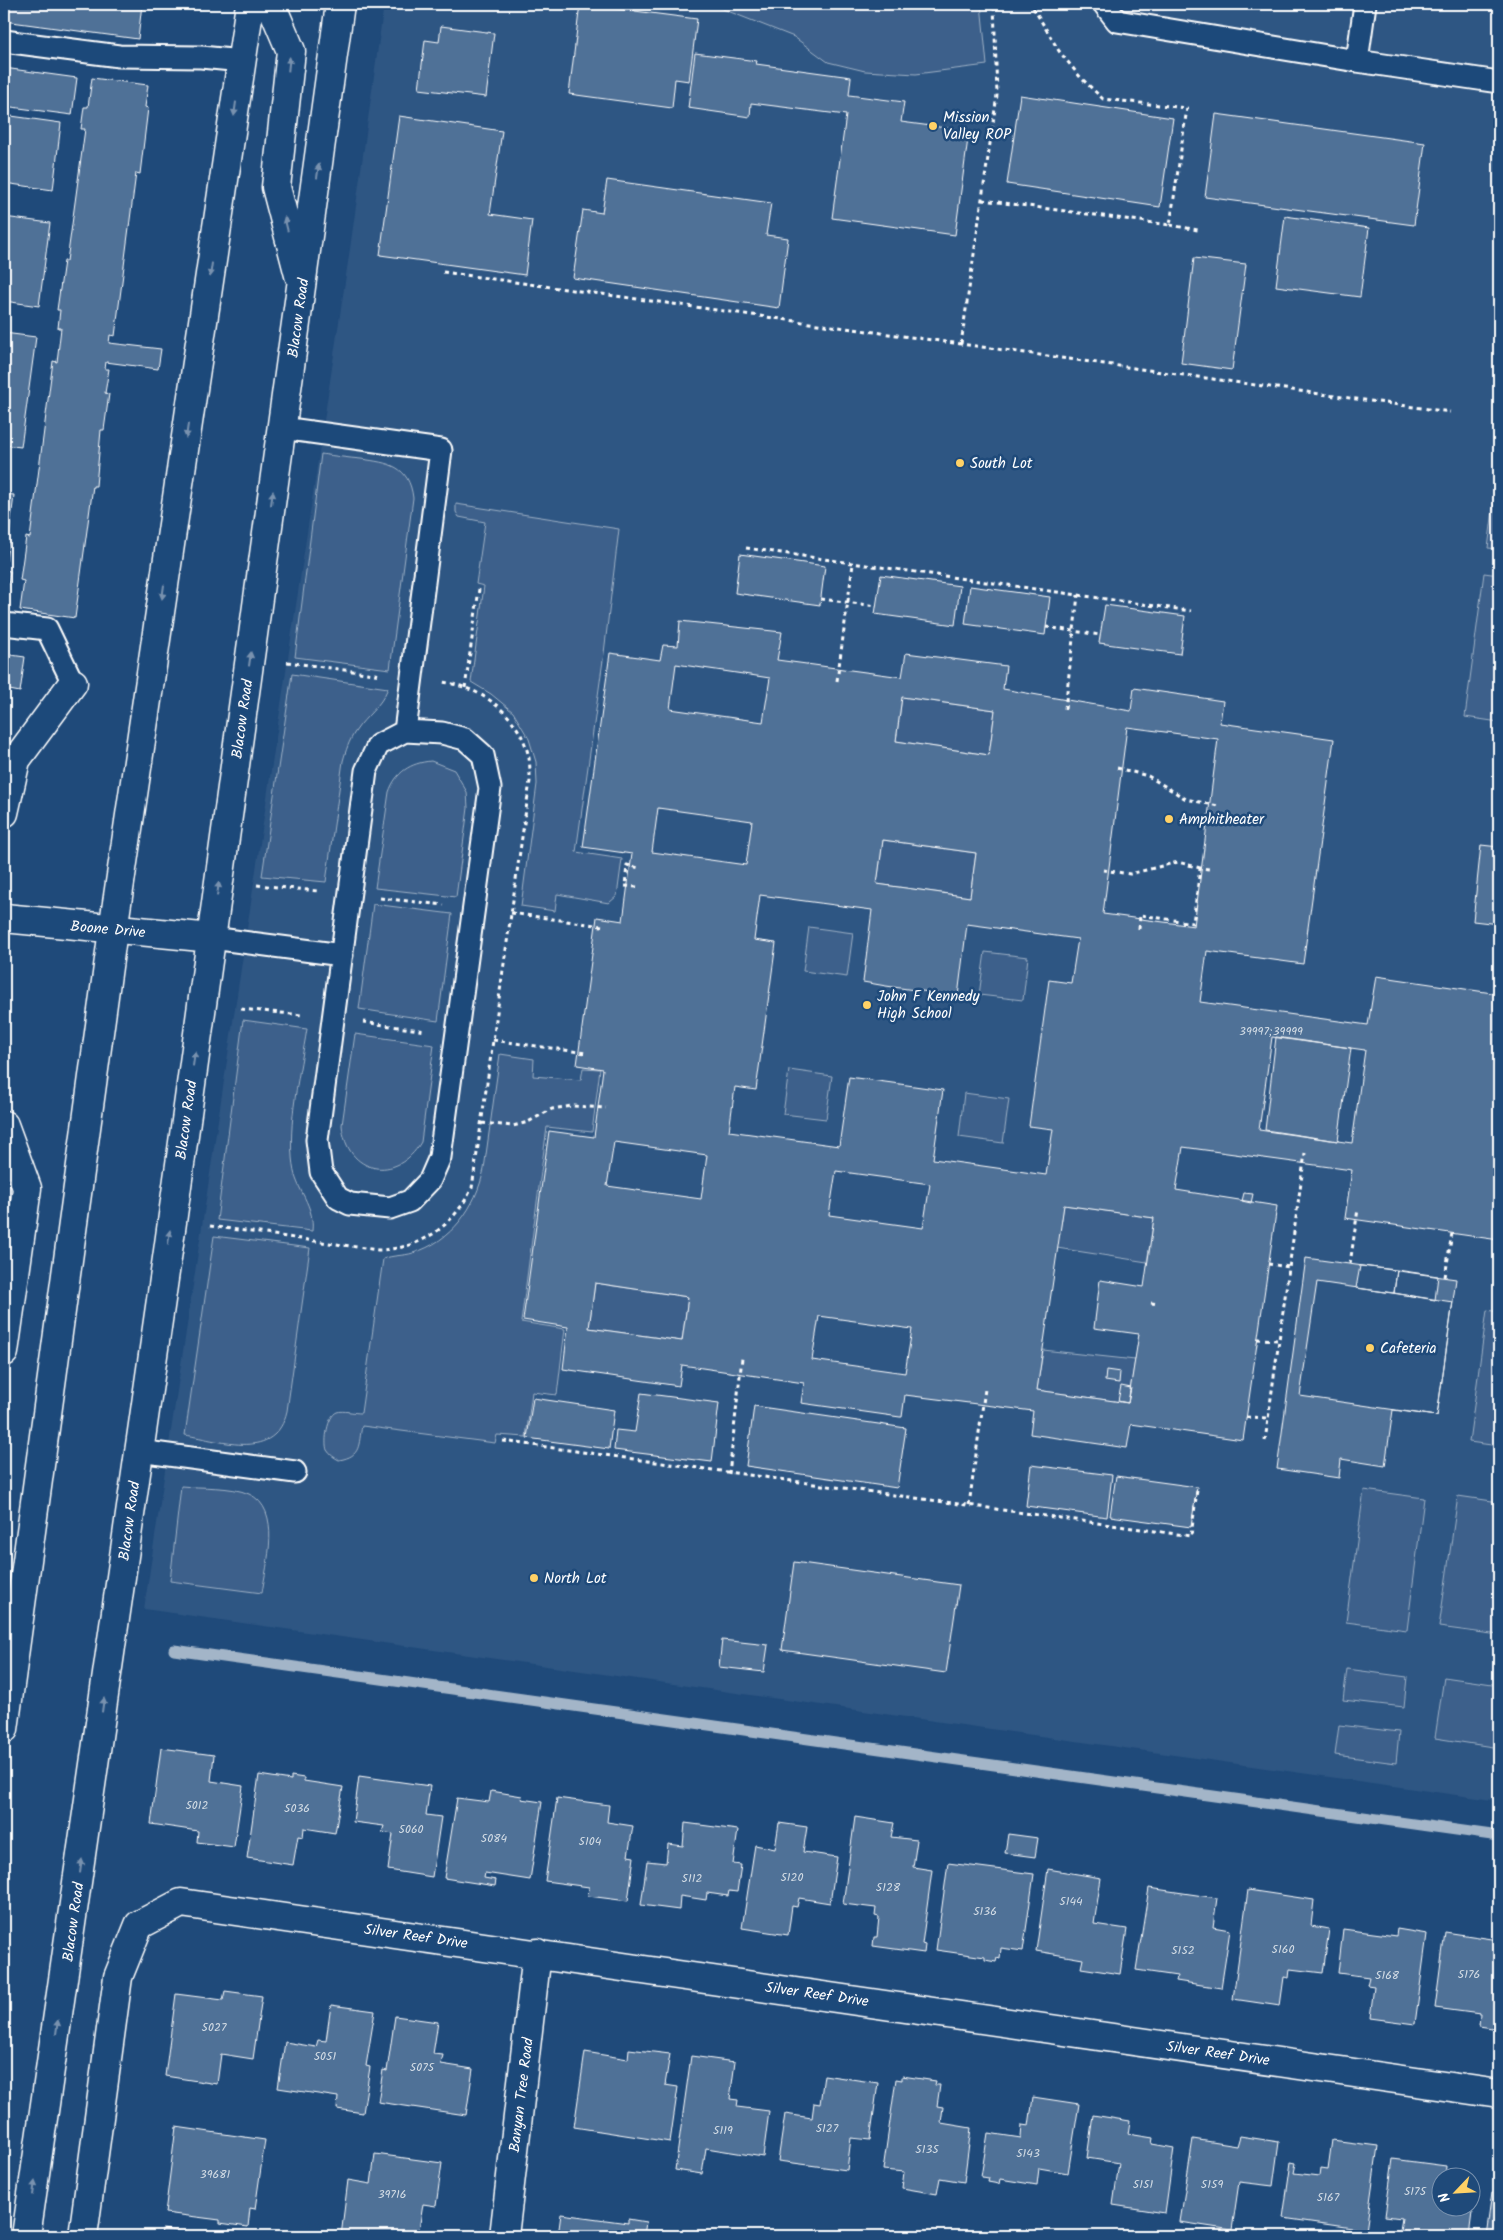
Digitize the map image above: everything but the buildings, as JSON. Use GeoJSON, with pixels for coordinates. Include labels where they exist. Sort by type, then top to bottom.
{"type":"FeatureCollection","features":[{"type":"Feature","properties":{"kind":"main road"},"geometry":{"type":"LineString","coordinates":[[4,1729],[113,930],[250,4]]}},
{"type":"Feature","properties":{"kind":"main road"},"geometry":{"type":"LineString","coordinates":[[271,4],[291,51],[276,187],[302,288]]}},
{"type":"Feature","properties":{"kind":"main road","name":"Blacow Road"},"geometry":{"type":"LineString","coordinates":[[26,2236],[212,938],[340,4]]}},
{"type":"Feature","properties":{"kind":"main road"},"geometry":{"type":"LineString","coordinates":[[4,813],[16,760],[73,683]]}},
{"type":"Feature","properties":{"kind":"main road","name":"Boone Drive"},"geometry":{"type":"LineString","coordinates":[[4,918],[113,930],[212,938]]}},
{"type":"Feature","properties":{"kind":"main road"},"geometry":{"type":"LineString","coordinates":[[4,1125],[27,1188],[4,1352]]}},
{"type":"Feature","properties":{"kind":"main road","name":"Silver Reef Drive"},"geometry":{"type":"LineString","coordinates":[[84,2236],[118,1977],[140,1925],[181,1902],[1499,2094]]}},
{"type":"Feature","properties":{"kind":"main road","name":"Banyan Tree Road"},"geometry":{"type":"LineString","coordinates":[[504,2236],[537,1953]]}},
{"type":"Feature","properties":{"kind":"lane"},"geometry":{"type":"LineString","coordinates":[[1104,4],[1117,21],[1357,61],[1499,82]]}},
{"type":"Feature","properties":{"kind":"lane"},"geometry":{"type":"LineString","coordinates":[[1357,61],[1365,4]]}},
{"type":"Feature","properties":{"kind":"lane"},"geometry":{"type":"LineString","coordinates":[[4,41],[119,56],[201,57],[242,61]]}},
{"type":"Feature","properties":{"kind":"lane"},"geometry":{"type":"LineString","coordinates":[[282,428],[441,450],[405,730]]}},
{"type":"Feature","properties":{"kind":"lane"},"geometry":{"type":"LineString","coordinates":[[4,624],[47,629],[73,683]]}},
{"type":"Feature","properties":{"kind":"lane"},"geometry":{"type":"LineString","coordinates":[[405,730],[442,733],[465,739],[483,755],[490,788],[440,1157],[430,1180],[410,1201],[390,1208],[350,1204],[338,1198],[321,1172],[317,1140],[342,955],[366,770],[378,745],[405,730]]}},
{"type":"Feature","properties":{"kind":"lane"},"geometry":{"type":"LineString","coordinates":[[212,938],[342,955]]}},
{"type":"Feature","properties":{"kind":"lane"},"geometry":{"type":"LineString","coordinates":[[139,1451],[295,1472]]}},
{"type":"Feature","properties":{"kind":"path"},"geometry":{"type":"LineString","coordinates":[[961,344],[997,95],[994,4]]}},
{"type":"Feature","properties":{"kind":"path"},"geometry":{"type":"LineString","coordinates":[[1031,4],[1059,50],[1081,78],[1103,99],[1187,108],[1170,225]]}},
{"type":"Feature","properties":{"kind":"path"},"geometry":{"type":"LineString","coordinates":[[982,200],[1198,230]]}},
{"type":"Feature","properties":{"kind":"path"},"geometry":{"type":"LineString","coordinates":[[443,272],[1450,412]]}},
{"type":"Feature","properties":{"kind":"path"},"geometry":{"type":"LineString","coordinates":[[746,548],[1191,611]]}},
{"type":"Feature","properties":{"kind":"path"},"geometry":{"type":"LineString","coordinates":[[837,681],[852,564]]}},
{"type":"Feature","properties":{"kind":"path"},"geometry":{"type":"LineString","coordinates":[[465,688],[478,590]]}},
{"type":"Feature","properties":{"kind":"path"},"geometry":{"type":"LineString","coordinates":[[1064,709],[1078,595]]}},
{"type":"Feature","properties":{"kind":"path"},"geometry":{"type":"LineString","coordinates":[[821,599],[877,606]]}},
{"type":"Feature","properties":{"kind":"path"},"geometry":{"type":"LineString","coordinates":[[1046,627],[1100,635]]}},
{"type":"Feature","properties":{"kind":"path"},"geometry":{"type":"LineString","coordinates":[[1117,768],[1148,776],[1186,799],[1218,806]]}},
{"type":"Feature","properties":{"kind":"path"},"geometry":{"type":"LineString","coordinates":[[1104,870],[1130,874],[1178,862],[1210,869]]}},
{"type":"Feature","properties":{"kind":"path"},"geometry":{"type":"LineString","coordinates":[[637,887],[625,886],[627,865],[639,868]]}},
{"type":"Feature","properties":{"kind":"path"},"geometry":{"type":"LineString","coordinates":[[1139,929],[1140,915],[1193,923],[1200,868]]}},
{"type":"Feature","properties":{"kind":"path"},"geometry":{"type":"LineString","coordinates":[[257,885],[318,891]]}},
{"type":"Feature","properties":{"kind":"path"},"geometry":{"type":"LineString","coordinates":[[377,897],[450,906]]}},
{"type":"Feature","properties":{"kind":"path"},"geometry":{"type":"LineString","coordinates":[[511,913],[602,926]]}},
{"type":"Feature","properties":{"kind":"path"},"geometry":{"type":"LineString","coordinates":[[241,1009],[302,1015]]}},
{"type":"Feature","properties":{"kind":"path"},"geometry":{"type":"LineString","coordinates":[[357,1022],[435,1032]]}},
{"type":"Feature","properties":{"kind":"path"},"geometry":{"type":"LineString","coordinates":[[494,1040],[586,1054]]}},
{"type":"Feature","properties":{"kind":"path"},"geometry":{"type":"LineString","coordinates":[[482,1124],[513,1126],[528,1122],[552,1110],[572,1106],[606,1108]]}},
{"type":"Feature","properties":{"kind":"path"},"geometry":{"type":"LineString","coordinates":[[1265,1441],[1305,1153]]}},
{"type":"Feature","properties":{"kind":"path"},"geometry":{"type":"LineString","coordinates":[[1350,1264],[1358,1209]]}},
{"type":"Feature","properties":{"kind":"path"},"geometry":{"type":"LineString","coordinates":[[1445,1278],[1452,1233]]}},
{"type":"Feature","properties":{"kind":"path"},"geometry":{"type":"LineString","coordinates":[[1268,1264],[1289,1267]]}},
{"type":"Feature","properties":{"kind":"path"},"geometry":{"type":"LineString","coordinates":[[1151,1303],[1158,1304]]}},
{"type":"Feature","properties":{"kind":"path"},"geometry":{"type":"LineString","coordinates":[[1257,1339],[1279,1340]]}},
{"type":"Feature","properties":{"kind":"path"},"geometry":{"type":"LineString","coordinates":[[729,1474],[742,1358]]}},
{"type":"Feature","properties":{"kind":"path"},"geometry":{"type":"LineString","coordinates":[[969,1505],[985,1389]]}},
{"type":"Feature","properties":{"kind":"path"},"geometry":{"type":"LineString","coordinates":[[1246,1417],[1268,1418]]}},
{"type":"Feature","properties":{"kind":"path"},"geometry":{"type":"LineString","coordinates":[[504,1441],[729,1474],[1191,1536],[1197,1490]]}},
{"type":"Feature","properties":{"kind":"shaded area","name":"John F Kennedy High School"},"geometry":{"type":"Polygon","coordinates":[[[384,4],[1499,4],[1499,1801],[144,1609],[350,249],[384,4]]]}},
{"type":"Feature","properties":{"kind":"shaded area"},"geometry":{"type":"Polygon","coordinates":[[[699,4],[981,4],[987,65],[916,74],[865,71],[828,62],[794,37],[715,6],[699,4]]]}},
{"type":"Feature","properties":{"kind":"shaded area"},"geometry":{"type":"Polygon","coordinates":[[[321,454],[389,464],[402,472],[411,487],[413,498],[390,669],[295,657],[321,454]]]}},
{"type":"Feature","properties":{"kind":"shaded area"},"geometry":{"type":"Polygon","coordinates":[[[1499,464],[1499,549],[1488,548],[1499,464]]]}},
{"type":"Feature","properties":{"kind":"shaded area"},"geometry":{"type":"Polygon","coordinates":[[[456,504],[619,529],[576,852],[622,859],[617,896],[609,903],[557,894],[555,911],[521,906],[537,784],[536,762],[529,739],[513,712],[491,694],[471,682],[484,586],[476,584],[485,522],[459,517],[456,512],[456,504]]]}},
{"type":"Feature","properties":{"kind":"shaded area"},"geometry":{"type":"Polygon","coordinates":[[[1484,573],[1499,575],[1499,722],[1465,717],[1484,573]]]}},
{"type":"Feature","properties":{"kind":"shaded area"},"geometry":{"type":"Polygon","coordinates":[[[292,674],[388,688],[381,701],[355,732],[345,753],[326,882],[262,876],[292,674]]]}},
{"type":"Feature","properties":{"kind":"shaded area"},"geometry":{"type":"Polygon","coordinates":[[[902,697],[995,710],[989,755],[896,741],[902,697]]]}},
{"type":"Feature","properties":{"kind":"shaded area"},"geometry":{"type":"Polygon","coordinates":[[[431,761],[454,770],[467,792],[468,808],[456,897],[375,888],[389,792],[392,785],[400,774],[410,766],[431,761]]]}},
{"type":"Feature","properties":{"kind":"shaded area"},"geometry":{"type":"Polygon","coordinates":[[[883,840],[976,853],[970,897],[877,884],[883,840]]]}},
{"type":"Feature","properties":{"kind":"shaded area"},"geometry":{"type":"Polygon","coordinates":[[[373,904],[452,914],[438,1021],[359,1009],[373,904]]]}},
{"type":"Feature","properties":{"kind":"shaded area"},"geometry":{"type":"Polygon","coordinates":[[[809,927],[853,933],[847,977],[803,971],[809,927]]]}},
{"type":"Feature","properties":{"kind":"shaded area"},"geometry":{"type":"Polygon","coordinates":[[[985,952],[1028,957],[1023,1000],[979,995],[985,952]]]}},
{"type":"Feature","properties":{"kind":"shaded area"},"geometry":{"type":"Polygon","coordinates":[[[243,1020],[307,1029],[295,1098],[292,1150],[295,1175],[311,1213],[312,1231],[217,1220],[243,1020]]]}},
{"type":"Feature","properties":{"kind":"shaded area"},"geometry":{"type":"Polygon","coordinates":[[[355,1034],[434,1045],[421,1142],[411,1155],[399,1164],[387,1168],[374,1168],[362,1163],[353,1154],[346,1142],[342,1125],[355,1034]]]}},
{"type":"Feature","properties":{"kind":"shaded area"},"geometry":{"type":"Polygon","coordinates":[[[500,1054],[534,1059],[533,1076],[581,1080],[583,1068],[600,1069],[592,1132],[547,1127],[521,1322],[565,1329],[557,1395],[532,1392],[526,1437],[497,1435],[495,1443],[362,1426],[358,1449],[352,1456],[339,1460],[327,1450],[327,1430],[331,1418],[337,1412],[361,1413],[383,1259],[427,1248],[450,1231],[468,1209],[475,1196],[484,1169],[500,1054]]]}},
{"type":"Feature","properties":{"kind":"shaded area"},"geometry":{"type":"Polygon","coordinates":[[[789,1070],[832,1076],[826,1119],[783,1114],[789,1070]]]}},
{"type":"Feature","properties":{"kind":"shaded area"},"geometry":{"type":"Polygon","coordinates":[[[964,1093],[1009,1099],[1003,1143],[959,1137],[964,1093]]]}},
{"type":"Feature","properties":{"kind":"shaded area"},"geometry":{"type":"Polygon","coordinates":[[[1064,1205],[1154,1218],[1147,1262],[1057,1248],[1064,1205]]]}},
{"type":"Feature","properties":{"kind":"shaded area"},"geometry":{"type":"Polygon","coordinates":[[[214,1236],[310,1248],[287,1411],[281,1427],[271,1437],[259,1443],[231,1443],[185,1435],[214,1236]]]}},
{"type":"Feature","properties":{"kind":"shaded area"},"geometry":{"type":"Polygon","coordinates":[[[595,1283],[688,1297],[682,1341],[589,1328],[595,1283]]]}},
{"type":"Feature","properties":{"kind":"shaded area"},"geometry":{"type":"Polygon","coordinates":[[[1487,1310],[1499,1312],[1499,1446],[1469,1442],[1487,1310]]]}},
{"type":"Feature","properties":{"kind":"shaded area"},"geometry":{"type":"Polygon","coordinates":[[[1043,1350],[1135,1360],[1128,1403],[1037,1390],[1043,1350]]]}},
{"type":"Feature","properties":{"kind":"shaded area"},"geometry":{"type":"Polygon","coordinates":[[[181,1486],[242,1491],[259,1501],[266,1512],[270,1539],[262,1593],[170,1581],[181,1486]]]}},
{"type":"Feature","properties":{"kind":"shaded area"},"geometry":{"type":"Polygon","coordinates":[[[1364,1490],[1424,1498],[1407,1630],[1346,1622],[1364,1490]]]}},
{"type":"Feature","properties":{"kind":"shaded area"},"geometry":{"type":"Polygon","coordinates":[[[1458,1496],[1499,1502],[1499,1635],[1439,1627],[1458,1496]]]}},
{"type":"Feature","properties":{"kind":"shaded area"},"geometry":{"type":"Polygon","coordinates":[[[1347,1669],[1407,1677],[1404,1707],[1343,1700],[1347,1669]]]}},
{"type":"Feature","properties":{"kind":"shaded area"},"geometry":{"type":"Polygon","coordinates":[[[1444,1677],[1499,1685],[1499,1748],[1435,1738],[1444,1677]]]}},
{"type":"Feature","properties":{"kind":"shaded area"},"geometry":{"type":"Polygon","coordinates":[[[1339,1725],[1399,1732],[1396,1763],[1335,1755],[1339,1725]]]}},
{"type":"Feature","properties":{"kind":"waterway"},"geometry":{"type":"LineString","coordinates":[[174,1650],[1499,1836]]}},
{"type":"Feature","properties":{"kind":"place","name":"Mission Valley ROP"},"geometry":{"type":"Point","coordinates":[933,126]}},
{"type":"Feature","properties":{"kind":"place","name":"South Lot"},"geometry":{"type":"Point","coordinates":[960,463]}},
{"type":"Feature","properties":{"kind":"place","name":"Amphitheater"},"geometry":{"type":"Point","coordinates":[1169,819]}},
{"type":"Feature","properties":{"kind":"place","name":"John F Kennedy High School"},"geometry":{"type":"Point","coordinates":[867,1005]}},
{"type":"Feature","properties":{"kind":"place","name":"Cafeteria"},"geometry":{"type":"Point","coordinates":[1370,1348]}},
{"type":"Feature","properties":{"kind":"place","name":"North Lot"},"geometry":{"type":"Point","coordinates":[534,1578]}}]}
